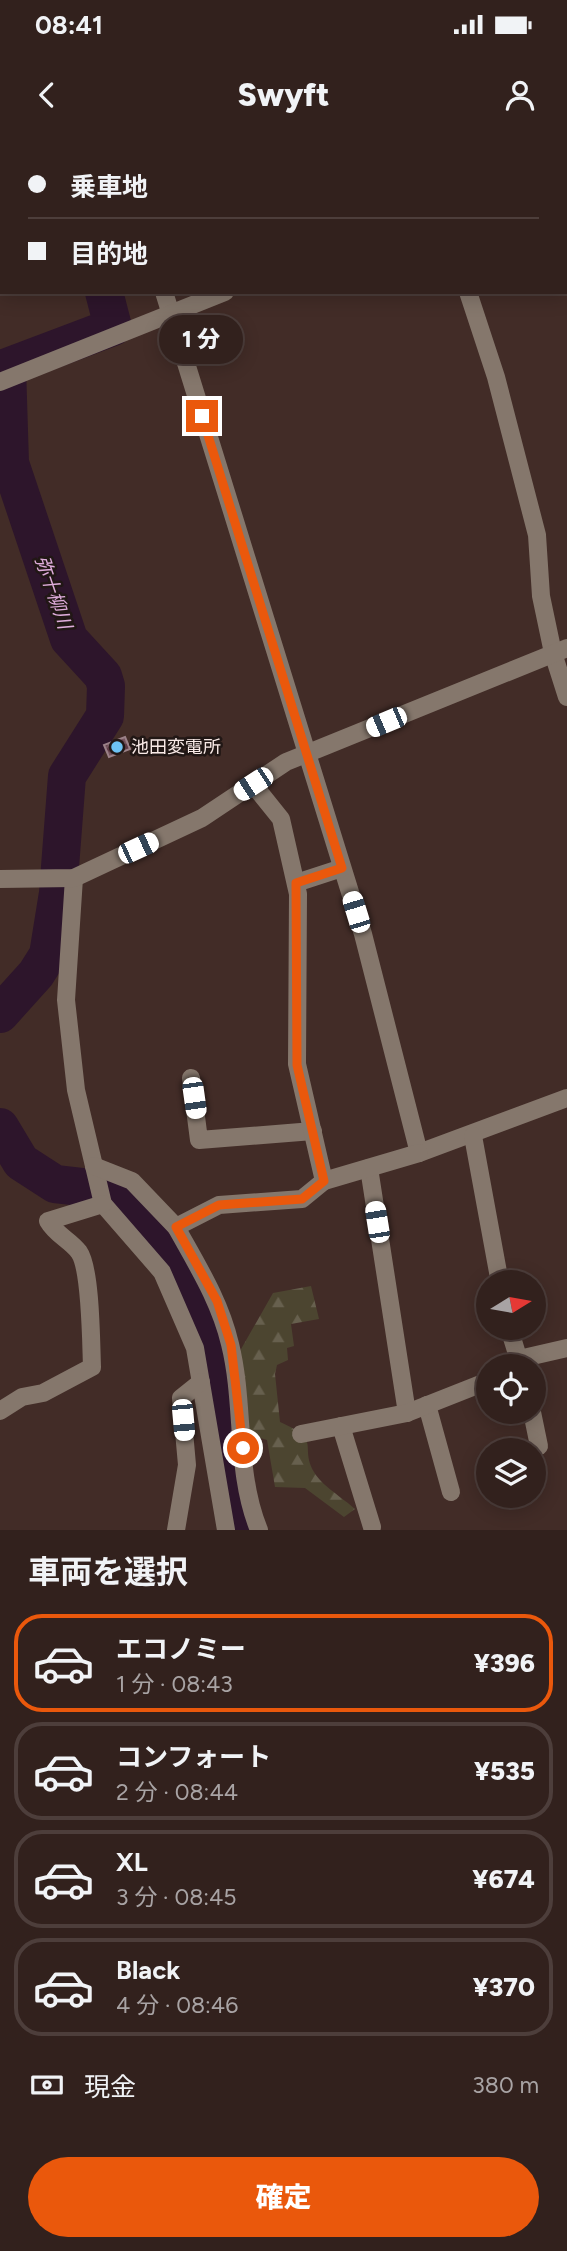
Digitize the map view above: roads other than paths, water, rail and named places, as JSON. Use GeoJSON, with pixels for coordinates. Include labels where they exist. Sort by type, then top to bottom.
{"type":"FeatureCollection","features":[{"type":"Feature","properties":{"kind":"street"},"geometry":{"type":"LineString","coordinates":[[164,294],[342,868],[419,1153]]}},
{"type":"Feature","properties":{"kind":"street"},"geometry":{"type":"LineString","coordinates":[[5,379],[219,294]]}},
{"type":"Feature","properties":{"kind":"street"},"geometry":{"type":"LineString","coordinates":[[469,294],[496,377],[537,535],[541,596],[560,650],[567,697]]}},
{"type":"Feature","properties":{"kind":"street"},"geometry":{"type":"LineString","coordinates":[[0,880],[63,879],[202,818],[286,762],[560,650]]}},
{"type":"Feature","properties":{"kind":"street"},"geometry":{"type":"LineString","coordinates":[[253,784],[281,820],[296,883],[297,1065],[324,1181]]}},
{"type":"Feature","properties":{"kind":"street"},"geometry":{"type":"LineString","coordinates":[[296,883],[342,868]]}},
{"type":"Feature","properties":{"kind":"street"},"geometry":{"type":"LineString","coordinates":[[63,879],[66,1000],[76,1090],[95,1172],[103,1202],[162,1272],[195,1348],[226,1530]]}},
{"type":"Feature","properties":{"kind":"street"},"geometry":{"type":"LineString","coordinates":[[191,1078],[199,1140],[313,1131]]}},
{"type":"Feature","properties":{"kind":"street"},"geometry":{"type":"LineString","coordinates":[[176,1227],[219,1205],[302,1199],[324,1181],[473,1136],[567,1098]]}},
{"type":"Feature","properties":{"kind":"street"},"geometry":{"type":"LineString","coordinates":[[473,1136],[498,1270]]}},
{"type":"Feature","properties":{"kind":"street"},"geometry":{"type":"LineString","coordinates":[[369,1168],[407,1413]]}},
{"type":"Feature","properties":{"kind":"street"},"geometry":{"type":"LineString","coordinates":[[95,1172],[132,1181],[176,1227],[217,1301],[231,1345],[250,1499],[259,1530]]}},
{"type":"Feature","properties":{"kind":"street"},"geometry":{"type":"LineString","coordinates":[[0,1411],[22,1397],[43,1393],[92,1367],[86,1271],[79,1252],[54,1231],[48,1221],[103,1202]]}},
{"type":"Feature","properties":{"kind":"street"},"geometry":{"type":"LineString","coordinates":[[546,1355],[567,1348]]}},
{"type":"Feature","properties":{"kind":"street"},"geometry":{"type":"LineString","coordinates":[[176,1530],[187,1465],[181,1398],[201,1382]]}},
{"type":"Feature","properties":{"kind":"street"},"geometry":{"type":"LineString","coordinates":[[301,1434],[407,1413],[476,1386]]}},
{"type":"Feature","properties":{"kind":"street"},"geometry":{"type":"LineString","coordinates":[[427,1405],[452,1492]]}},
{"type":"Feature","properties":{"kind":"street"},"geometry":{"type":"LineString","coordinates":[[341,1426],[372,1527]]}},
{"type":"Feature","properties":{"kind":"waterway","name":"弥十柳川"},"geometry":{"type":"LineString","coordinates":[[0,1014],[36,974],[48,955],[58,893],[67,776],[105,716],[106,686],[103,676],[69,639],[10,463],[7,367],[113,327],[105,294]]}},
{"type":"Feature","properties":{"kind":"waterway","name":"弥十柳川"},"geometry":{"type":"LineString","coordinates":[[0,1127],[21,1162],[55,1184],[117,1191],[184,1263],[203,1302],[219,1359],[235,1491],[243,1530]]}},
{"type":"Feature","properties":{"kind":"place","name":"池田変電所"},"geometry":{"type":"Point","coordinates":[117,747]}}]}
